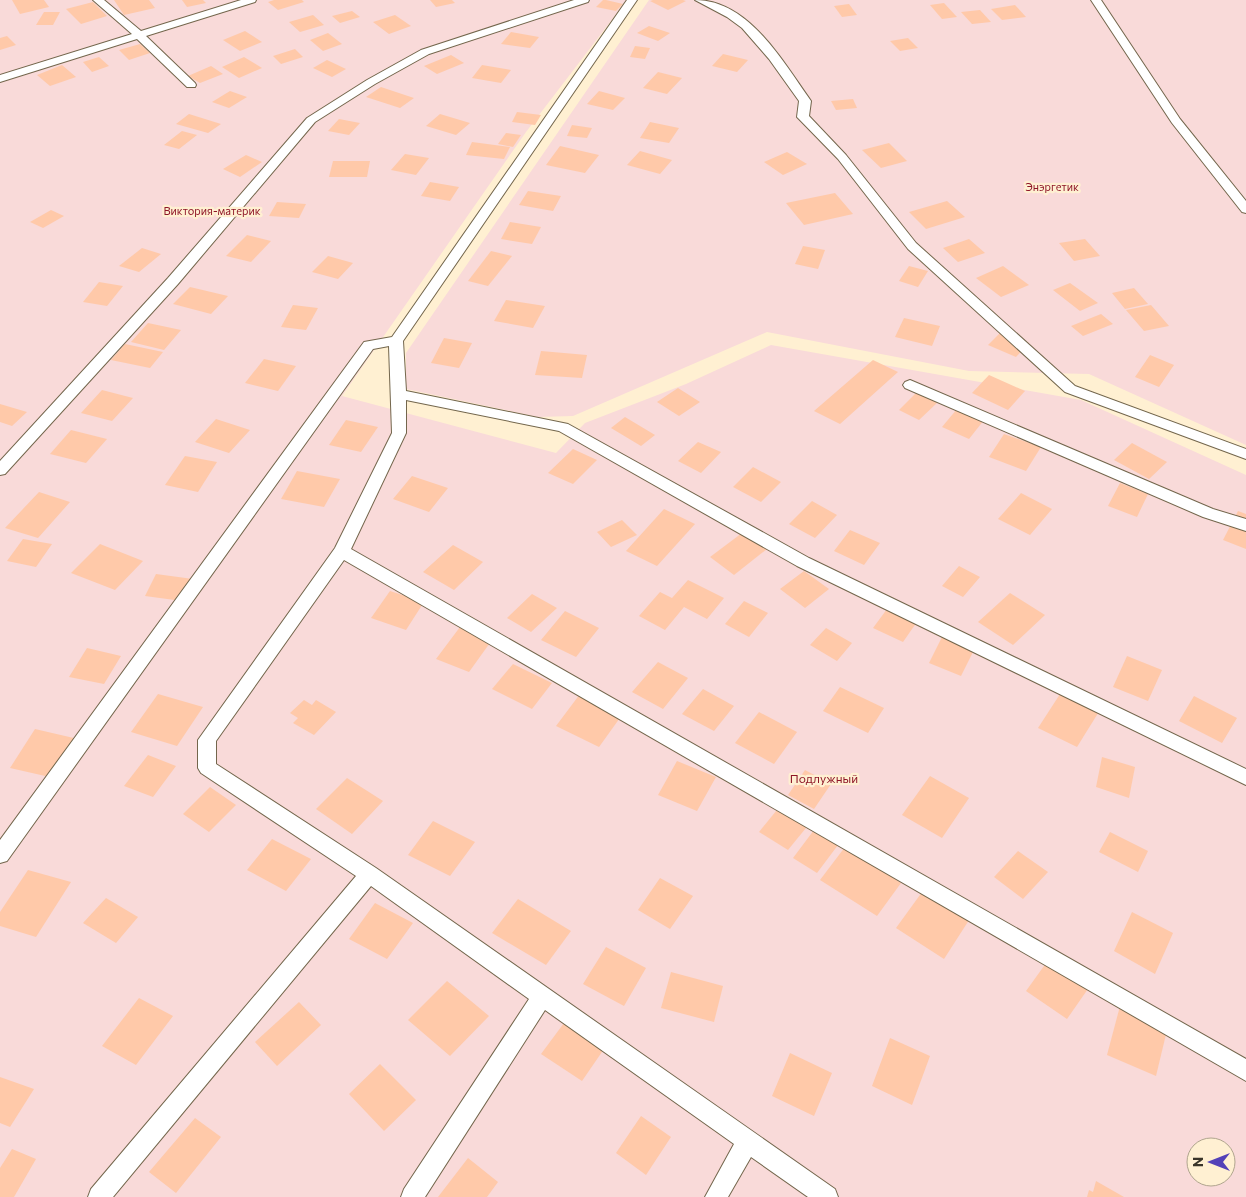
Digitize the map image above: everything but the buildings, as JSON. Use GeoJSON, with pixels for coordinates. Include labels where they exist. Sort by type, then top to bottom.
{"type":"FeatureCollection","features":[{"type":"Feature","properties":{"kind":"lane"},"geometry":{"type":"LineString","coordinates":[[98,0],[140,35],[191,85]]}},
{"type":"Feature","properties":{"kind":"lane"},"geometry":{"type":"LineString","coordinates":[[0,79],[251,0]]}},
{"type":"Feature","properties":{"kind":"lane"},"geometry":{"type":"LineString","coordinates":[[0,470],[173,281],[311,120],[371,82],[426,52],[584,0]]}},
{"type":"Feature","properties":{"kind":"lane"},"geometry":{"type":"LineString","coordinates":[[632,0],[396,341],[399,433],[342,551],[207,740],[207,768],[368,874],[827,1197]]}},
{"type":"Feature","properties":{"kind":"lane"},"geometry":{"type":"LineString","coordinates":[[700,0],[734,16],[754,34],[805,101],[803,117],[842,156],[912,246],[1070,388],[1246,454]]}},
{"type":"Feature","properties":{"kind":"lane"},"geometry":{"type":"LineString","coordinates":[[1096,0],[1176,121],[1246,210]]}},
{"type":"Feature","properties":{"kind":"lane"},"geometry":{"type":"LineString","coordinates":[[0,855],[369,345],[396,341]]}},
{"type":"Feature","properties":{"kind":"lane"},"geometry":{"type":"LineString","coordinates":[[910,385],[1208,513],[1246,525]]}},
{"type":"Feature","properties":{"kind":"lane"},"geometry":{"type":"LineString","coordinates":[[399,394],[563,427],[803,562],[1246,777]]}},
{"type":"Feature","properties":{"kind":"lane"},"geometry":{"type":"LineString","coordinates":[[342,551],[1246,1071]]}},
{"type":"Feature","properties":{"kind":"lane"},"geometry":{"type":"LineString","coordinates":[[99,1197],[368,874]]}},
{"type":"Feature","properties":{"kind":"lane"},"geometry":{"type":"LineString","coordinates":[[412,1197],[542,997]]}},
{"type":"Feature","properties":{"kind":"lane"},"geometry":{"type":"LineString","coordinates":[[716,1197],[748,1141]]}},
{"type":"Feature","properties":{"kind":"green space","name":"Подлужный"},"geometry":{"type":"Polygon","coordinates":[[[0,0],[627,0],[526,132],[342,396],[556,453],[585,423],[686,384],[771,345],[1081,400],[1246,475],[1246,1197],[0,1197],[0,0]]]}},
{"type":"Feature","properties":{"kind":"green space","name":"Энэргетик"},"geometry":{"type":"Polygon","coordinates":[[[649,0],[1246,0],[1246,445],[1089,374],[969,371],[767,332],[573,416],[538,417],[406,389],[406,353],[649,0]]]}},
{"type":"Feature","properties":{"kind":"park label","name":"Виктория-материк"},"geometry":{"type":"Point","coordinates":[212,211]}}]}
